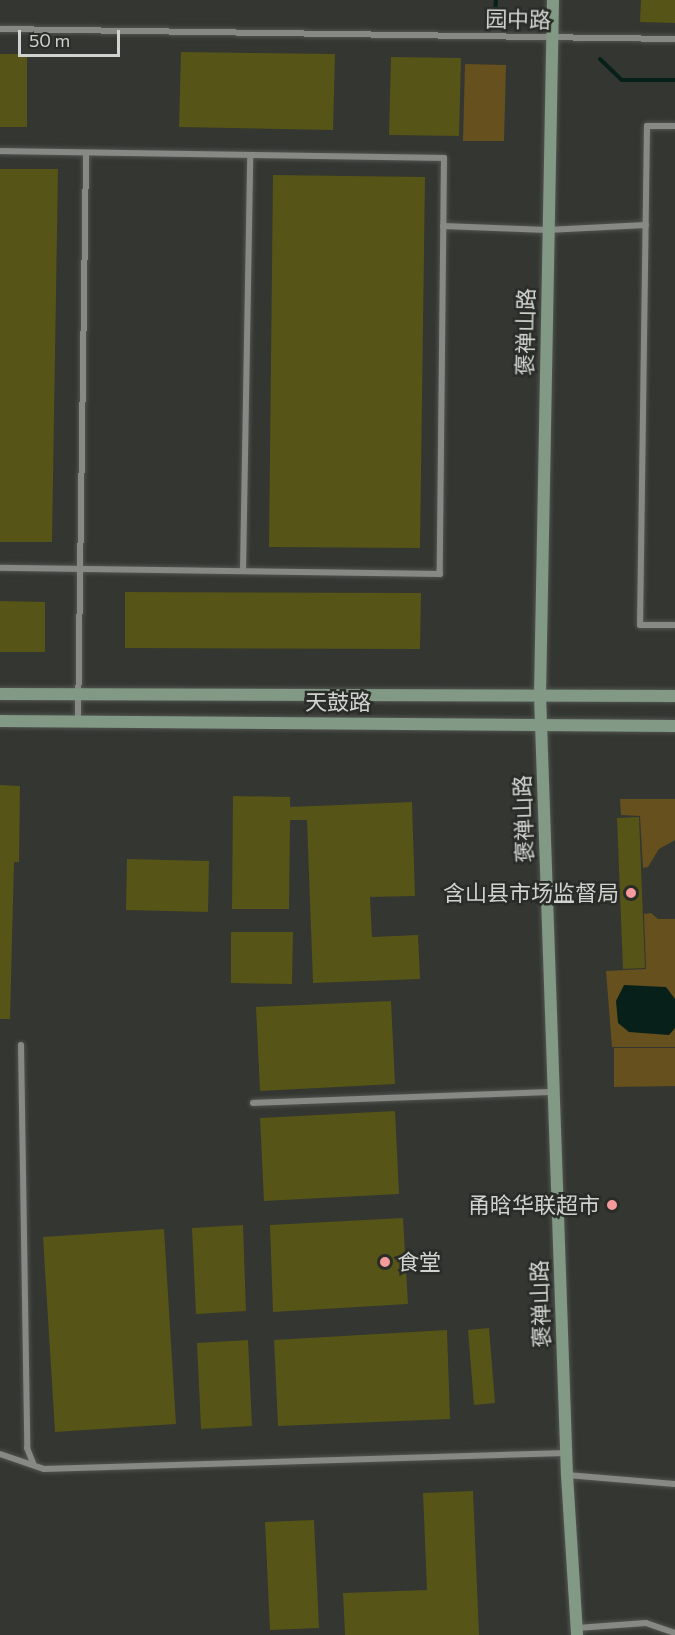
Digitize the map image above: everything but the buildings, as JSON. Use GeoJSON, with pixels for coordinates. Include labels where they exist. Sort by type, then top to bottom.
{"type":"FeatureCollection","features":[{"type":"Feature","properties":{"kind":"main road","name":"褒禅山路"},"geometry":{"type":"LineString","coordinates":[[553,0],[540,695],[566,1453],[577,1631]]}},
{"type":"Feature","properties":{"kind":"main road","name":"天鼓路"},"geometry":{"type":"LineString","coordinates":[[0,694],[675,696]]}},
{"type":"Feature","properties":{"kind":"main road","name":"天鼓路"},"geometry":{"type":"LineString","coordinates":[[0,721],[675,726]]}},
{"type":"Feature","properties":{"kind":"street","name":"园中路"},"geometry":{"type":"LineString","coordinates":[[0,29],[675,39]]}},
{"type":"Feature","properties":{"kind":"street"},"geometry":{"type":"LineString","coordinates":[[675,126],[647,126],[640,625],[675,626]]}},
{"type":"Feature","properties":{"kind":"street"},"geometry":{"type":"LineString","coordinates":[[0,151],[444,158],[440,574],[0,568]]}},
{"type":"Feature","properties":{"kind":"street"},"geometry":{"type":"LineString","coordinates":[[78,721],[86,153]]}},
{"type":"Feature","properties":{"kind":"street"},"geometry":{"type":"LineString","coordinates":[[243,571],[250,155]]}},
{"type":"Feature","properties":{"kind":"street"},"geometry":{"type":"LineString","coordinates":[[443,226],[547,230],[646,225]]}},
{"type":"Feature","properties":{"kind":"street"},"geometry":{"type":"LineString","coordinates":[[21,1045],[27,1448],[33,1463]]}},
{"type":"Feature","properties":{"kind":"street"},"geometry":{"type":"LineString","coordinates":[[253,1103],[554,1092]]}},
{"type":"Feature","properties":{"kind":"street"},"geometry":{"type":"LineString","coordinates":[[0,1454],[44,1468],[566,1453]]}},
{"type":"Feature","properties":{"kind":"street"},"geometry":{"type":"LineString","coordinates":[[567,1475],[675,1484]]}},
{"type":"Feature","properties":{"kind":"street"},"geometry":{"type":"LineString","coordinates":[[577,1631],[646,1623],[675,1633]]}},
{"type":"Feature","properties":{"kind":"shaded area"},"geometry":{"type":"Polygon","coordinates":[[[465,64],[506,65],[504,141],[463,141],[465,64]]]}},
{"type":"Feature","properties":{"kind":"shaded area"},"geometry":{"type":"Polygon","coordinates":[[[620,799],[675,799],[675,840],[659,849],[648,867],[643,868],[640,816],[621,815],[620,799]]]}},
{"type":"Feature","properties":{"kind":"shaded area"},"geometry":{"type":"Polygon","coordinates":[[[651,913],[658,919],[675,919],[675,1047],[612,1047],[606,971],[646,969],[644,914],[651,913]]]}},
{"type":"Feature","properties":{"kind":"shaded area"},"geometry":{"type":"Polygon","coordinates":[[[614,1048],[675,1048],[675,1086],[614,1087],[614,1048]]]}},
{"type":"Feature","properties":{"kind":"water"},"geometry":{"type":"Polygon","coordinates":[[[624,985],[666,987],[675,999],[675,1028],[669,1035],[629,1032],[618,1023],[616,1001],[624,985]]]}},
{"type":"Feature","properties":{"kind":"waterway"},"geometry":{"type":"LineString","coordinates":[[495,11],[496,0]]}},
{"type":"Feature","properties":{"kind":"waterway"},"geometry":{"type":"LineString","coordinates":[[600,59],[622,80],[675,80]]}},
{"type":"Feature","properties":{"kind":"place","name":"含山县市场监督局"},"geometry":{"type":"Point","coordinates":[631,893]}},
{"type":"Feature","properties":{"kind":"place","name":"甬晗华联超市"},"geometry":{"type":"Point","coordinates":[612,1205]}},
{"type":"Feature","properties":{"kind":"place","name":"食堂"},"geometry":{"type":"Point","coordinates":[385,1262]}}]}
